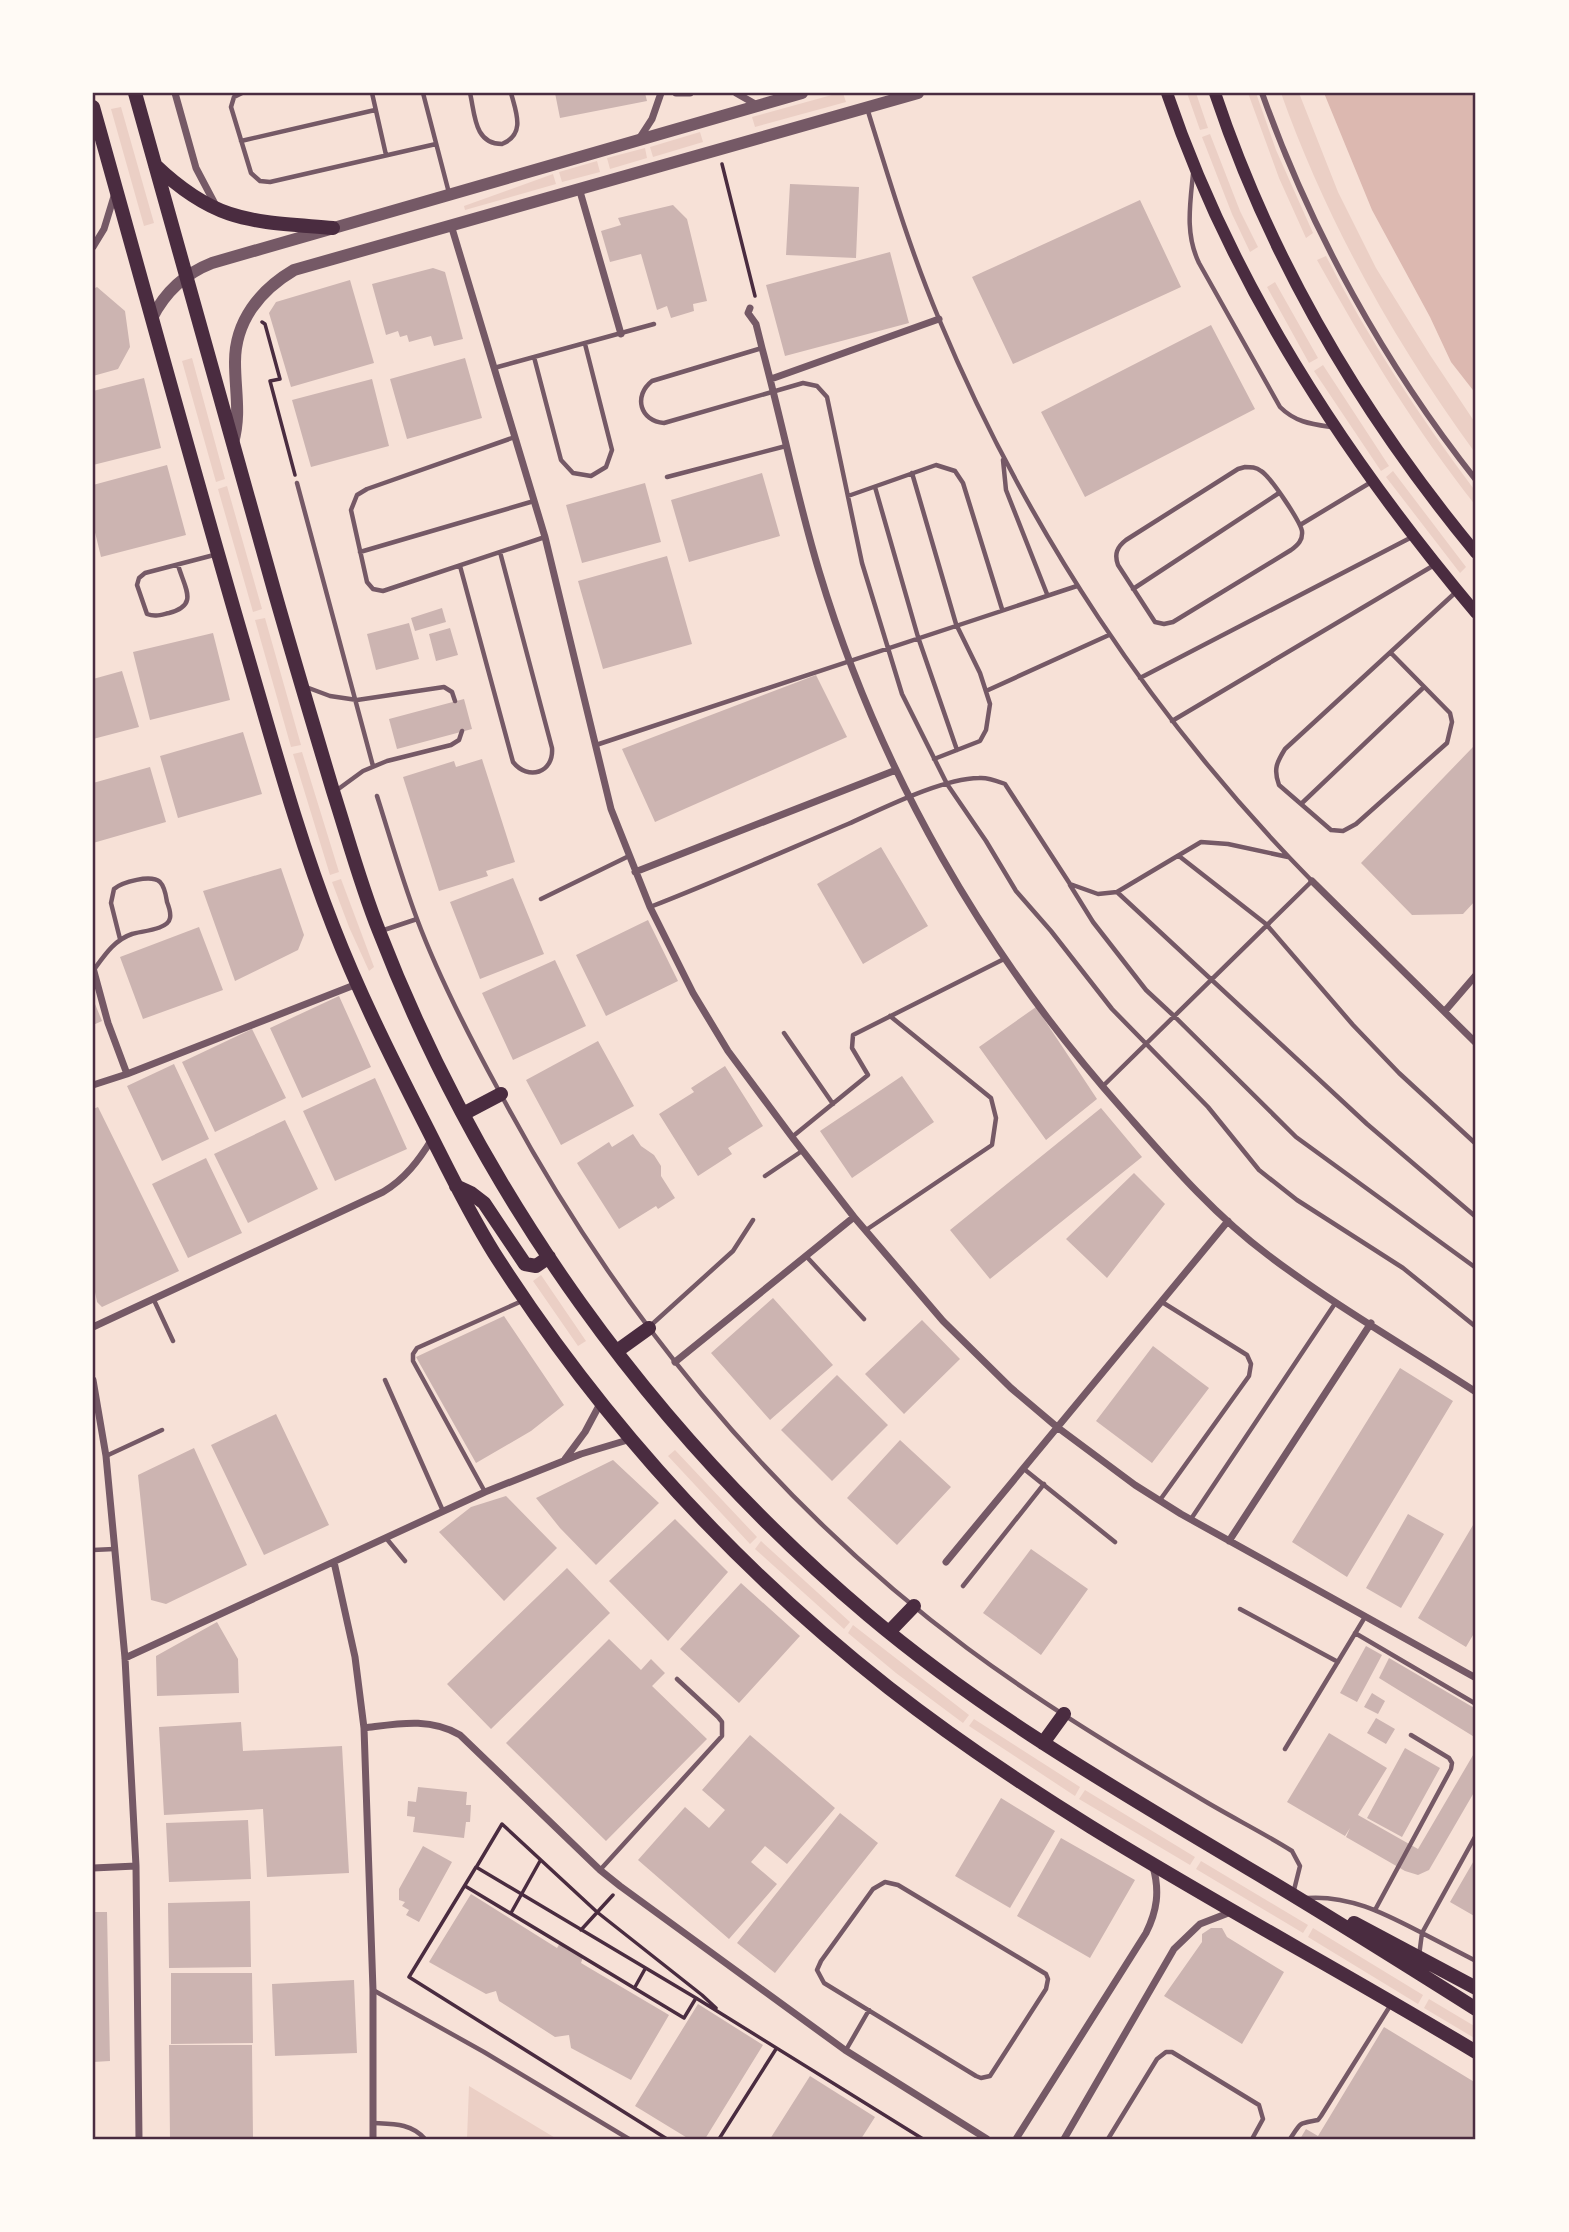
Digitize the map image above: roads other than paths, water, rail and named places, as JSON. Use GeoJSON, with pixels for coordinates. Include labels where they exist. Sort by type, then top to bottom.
{"type":"FeatureCollection","features":[{"type":"Feature","properties":{"kind":"main road"},"geometry":{"type":"LineString","coordinates":[[135,93],[302,685],[379,932],[425,1037],[463,1114],[549,1257],[617,1352],[681,1432],[825,1578],[889,1632],[951,1680],[1043,1743],[1128,1797],[1314,1907],[1476,2009]]}},
{"type":"Feature","properties":{"kind":"main road"},"geometry":{"type":"LineString","coordinates":[[1167,93],[1194,166],[1232,250],[1294,362],[1414,536],[1476,613]]}},
{"type":"Feature","properties":{"kind":"main road"},"geometry":{"type":"LineString","coordinates":[[1214,93],[1242,169],[1264,218],[1336,356],[1391,441],[1476,553]]}},
{"type":"Feature","properties":{"kind":"main road"},"geometry":{"type":"LineString","coordinates":[[93,107],[218,554],[305,845],[333,926],[456,1186],[525,1300],[631,1439],[729,1546],[849,1655],[927,1717],[995,1764],[1152,1863],[1476,2052]]}},
{"type":"Feature","properties":{"kind":"main road"},"geometry":{"type":"LineString","coordinates":[[154,163],[191,196],[222,212],[258,221],[332,228]]}},
{"type":"Feature","properties":{"kind":"main road"},"geometry":{"type":"LineString","coordinates":[[463,1114],[501,1094]]}},
{"type":"Feature","properties":{"kind":"main road"},"geometry":{"type":"LineString","coordinates":[[456,1186],[484,1203],[525,1264],[536,1266],[549,1257]]}},
{"type":"Feature","properties":{"kind":"main road"},"geometry":{"type":"LineString","coordinates":[[617,1352],[649,1328]]}},
{"type":"Feature","properties":{"kind":"main road"},"geometry":{"type":"LineString","coordinates":[[889,1632],[914,1606]]}},
{"type":"Feature","properties":{"kind":"main road"},"geometry":{"type":"LineString","coordinates":[[1043,1743],[1064,1714]]}},
{"type":"Feature","properties":{"kind":"main road"},"geometry":{"type":"LineString","coordinates":[[1314,1907],[1351,1922],[1476,1988]]}},
{"type":"Feature","properties":{"kind":"street"},"geometry":{"type":"LineString","coordinates":[[176,93],[201,180],[222,212]]}},
{"type":"Feature","properties":{"kind":"street"},"geometry":{"type":"LineString","coordinates":[[638,140],[652,119],[662,93]]}},
{"type":"Feature","properties":{"kind":"street"},"geometry":{"type":"LineString","coordinates":[[676,93],[690,93]]}},
{"type":"Feature","properties":{"kind":"street"},"geometry":{"type":"LineString","coordinates":[[736,93],[758,106]]}},
{"type":"Feature","properties":{"kind":"street"},"geometry":{"type":"LineString","coordinates":[[152,318],[162,299],[185,277],[212,263],[802,93]]}},
{"type":"Feature","properties":{"kind":"street"},"geometry":{"type":"LineString","coordinates":[[233,444],[239,402],[236,350],[247,315],[272,284],[294,270],[918,93]]}},
{"type":"Feature","properties":{"kind":"street"},"geometry":{"type":"LineString","coordinates":[[1262,93],[1302,194],[1366,316],[1428,413],[1476,480]]}},
{"type":"Feature","properties":{"kind":"street"},"geometry":{"type":"LineString","coordinates":[[93,247],[104,229],[116,188]]}},
{"type":"Feature","properties":{"kind":"street"},"geometry":{"type":"LineString","coordinates":[[579,188],[621,334]]}},
{"type":"Feature","properties":{"kind":"street"},"geometry":{"type":"LineString","coordinates":[[450,225],[545,537],[611,809],[650,907],[693,993],[728,1051],[802,1151],[911,1286],[1011,1388],[1058,1427],[1160,1500],[1476,1678]]}},
{"type":"Feature","properties":{"kind":"street"},"geometry":{"type":"LineString","coordinates":[[750,308],[748,313],[756,324],[819,572],[849,660],[909,798],[964,897],[1004,958],[1067,1044],[1102,1086],[1182,1177],[1228,1220],[1266,1254],[1476,1392]]}},
{"type":"Feature","properties":{"kind":"street"},"geometry":{"type":"LineString","coordinates":[[771,379],[939,319]]}},
{"type":"Feature","properties":{"kind":"street"},"geometry":{"type":"LineString","coordinates":[[635,872],[896,770]]}},
{"type":"Feature","properties":{"kind":"street"},"geometry":{"type":"LineString","coordinates":[[1312,881],[1476,1043]]}},
{"type":"Feature","properties":{"kind":"street"},"geometry":{"type":"LineString","coordinates":[[93,970],[108,1023],[127,1074]]}},
{"type":"Feature","properties":{"kind":"street"},"geometry":{"type":"LineString","coordinates":[[1445,1011],[1476,975]]}},
{"type":"Feature","properties":{"kind":"street"},"geometry":{"type":"LineString","coordinates":[[93,1085],[358,983]]}},
{"type":"Feature","properties":{"kind":"street"},"geometry":{"type":"LineString","coordinates":[[93,1327],[393,1186],[418,1160],[432,1138]]}},
{"type":"Feature","properties":{"kind":"street"},"geometry":{"type":"LineString","coordinates":[[675,1362],[854,1217]]}},
{"type":"Feature","properties":{"kind":"street"},"geometry":{"type":"LineString","coordinates":[[946,1562],[1228,1220]]}},
{"type":"Feature","properties":{"kind":"street"},"geometry":{"type":"LineString","coordinates":[[1229,1541],[1371,1323]]}},
{"type":"Feature","properties":{"kind":"street"},"geometry":{"type":"LineString","coordinates":[[93,1380],[106,1456],[125,1658],[136,1866],[139,2139]]}},
{"type":"Feature","properties":{"kind":"street"},"geometry":{"type":"LineString","coordinates":[[565,1460],[585,1432],[601,1402]]}},
{"type":"Feature","properties":{"kind":"street"},"geometry":{"type":"LineString","coordinates":[[125,1658],[485,1493],[565,1460],[631,1439]]}},
{"type":"Feature","properties":{"kind":"street"},"geometry":{"type":"LineString","coordinates":[[334,1562],[357,1668],[364,1728],[373,1990],[373,2139]]}},
{"type":"Feature","properties":{"kind":"street"},"geometry":{"type":"LineString","coordinates":[[364,1728],[418,1722],[440,1726],[460,1735],[620,1886],[845,2050],[986,2139]]}},
{"type":"Feature","properties":{"kind":"street"},"geometry":{"type":"LineString","coordinates":[[1016,2139],[1146,1933],[1156,1906],[1157,1892],[1152,1863]]}},
{"type":"Feature","properties":{"kind":"street"},"geometry":{"type":"LineString","coordinates":[[93,1868],[136,1866]]}},
{"type":"Feature","properties":{"kind":"street"},"geometry":{"type":"LineString","coordinates":[[1064,2139],[1174,1950],[1200,1924],[1235,1911]]}},
{"type":"Feature","properties":{"kind":"lane"},"geometry":{"type":"LineString","coordinates":[[242,93],[234,97],[231,107],[251,173],[265,183],[436,145]]}},
{"type":"Feature","properties":{"kind":"lane"},"geometry":{"type":"LineString","coordinates":[[372,93],[386,155]]}},
{"type":"Feature","properties":{"kind":"lane"},"geometry":{"type":"LineString","coordinates":[[423,93],[449,194]]}},
{"type":"Feature","properties":{"kind":"lane"},"geometry":{"type":"LineString","coordinates":[[470,93],[481,136],[486,141],[502,144],[515,136],[518,128],[511,93]]}},
{"type":"Feature","properties":{"kind":"lane"},"geometry":{"type":"LineString","coordinates":[[867,107],[900,214],[939,319],[1002,456],[1077,586],[1140,678],[1209,768],[1312,881],[1102,1086]]}},
{"type":"Feature","properties":{"kind":"lane"},"geometry":{"type":"LineString","coordinates":[[241,141],[375,110]]}},
{"type":"Feature","properties":{"kind":"lane"},"geometry":{"type":"LineString","coordinates":[[1194,166],[1188,222],[1191,242],[1199,263],[1280,407],[1287,414],[1305,423],[1338,428]]}},
{"type":"Feature","properties":{"kind":"lane"},"geometry":{"type":"LineString","coordinates":[[494,368],[654,324]]}},
{"type":"Feature","properties":{"kind":"lane"},"geometry":{"type":"LineString","coordinates":[[534,357],[561,460],[573,474],[591,476],[606,467],[612,450],[585,344]]}},
{"type":"Feature","properties":{"kind":"lane"},"geometry":{"type":"LineString","coordinates":[[762,348],[652,381],[643,390],[640,404],[646,416],[664,423],[803,383],[817,386],[827,397],[862,563],[902,694],[947,784],[1016,891],[1112,1009],[1208,1107],[1259,1170],[1297,1200],[1403,1268],[1476,1327]]}},
{"type":"Feature","properties":{"kind":"lane"},"geometry":{"type":"LineString","coordinates":[[515,437],[362,491],[353,500],[351,510],[367,582],[378,591],[545,537]]}},
{"type":"Feature","properties":{"kind":"lane"},"geometry":{"type":"LineString","coordinates":[[667,477],[787,446]]}},
{"type":"Feature","properties":{"kind":"lane"},"geometry":{"type":"LineString","coordinates":[[1002,456],[1006,490],[1047,594]]}},
{"type":"Feature","properties":{"kind":"lane"},"geometry":{"type":"LineString","coordinates":[[848,496],[936,465],[955,471],[963,483],[1002,609]]}},
{"type":"Feature","properties":{"kind":"lane"},"geometry":{"type":"LineString","coordinates":[[1252,467],[1264,472],[1300,525],[1302,537],[1296,547],[1169,624],[1160,624],[1152,619],[1116,559],[1118,548],[1126,540],[1238,469],[1252,467]]}},
{"type":"Feature","properties":{"kind":"lane"},"geometry":{"type":"LineString","coordinates":[[912,473],[956,624],[980,673],[990,704],[986,730],[979,740],[934,759]]}},
{"type":"Feature","properties":{"kind":"lane"},"geometry":{"type":"LineString","coordinates":[[1300,525],[1374,480]]}},
{"type":"Feature","properties":{"kind":"lane"},"geometry":{"type":"LineString","coordinates":[[297,483],[373,766]]}},
{"type":"Feature","properties":{"kind":"lane"},"geometry":{"type":"LineString","coordinates":[[875,487],[918,637],[957,750]]}},
{"type":"Feature","properties":{"kind":"lane"},"geometry":{"type":"LineString","coordinates":[[1133,589],[1279,493]]}},
{"type":"Feature","properties":{"kind":"lane"},"geometry":{"type":"LineString","coordinates":[[360,552],[534,501]]}},
{"type":"Feature","properties":{"kind":"lane"},"geometry":{"type":"LineString","coordinates":[[1140,678],[1414,536]]}},
{"type":"Feature","properties":{"kind":"lane"},"geometry":{"type":"LineString","coordinates":[[460,566],[513,762],[529,773],[542,771],[551,761],[552,748],[499,552]]}},
{"type":"Feature","properties":{"kind":"lane"},"geometry":{"type":"LineString","coordinates":[[178,565],[188,600],[186,606],[155,617],[147,614],[137,589],[139,578],[145,573],[218,554]]}},
{"type":"Feature","properties":{"kind":"lane"},"geometry":{"type":"LineString","coordinates":[[1172,721],[1436,564]]}},
{"type":"Feature","properties":{"kind":"lane"},"geometry":{"type":"LineString","coordinates":[[595,746],[1077,586]]}},
{"type":"Feature","properties":{"kind":"lane"},"geometry":{"type":"LineString","coordinates":[[1391,653],[1450,713],[1452,722],[1447,743],[1356,824],[1343,831],[1331,830],[1279,785],[1275,775],[1276,763],[1285,749],[1458,591]]}},
{"type":"Feature","properties":{"kind":"lane"},"geometry":{"type":"LineString","coordinates":[[986,691],[1109,635]]}},
{"type":"Feature","properties":{"kind":"lane"},"geometry":{"type":"LineString","coordinates":[[302,685],[330,696],[356,700],[376,699],[439,687],[452,692],[455,701]]}},
{"type":"Feature","properties":{"kind":"lane"},"geometry":{"type":"LineString","coordinates":[[1301,804],[1424,687]]}},
{"type":"Feature","properties":{"kind":"lane"},"geometry":{"type":"LineString","coordinates":[[334,793],[373,766],[451,745],[459,740],[462,731]]}},
{"type":"Feature","properties":{"kind":"lane"},"geometry":{"type":"LineString","coordinates":[[650,907],[947,784],[979,778],[993,779],[1005,784],[1093,922],[1146,990],[1296,1136],[1476,1268]]}},
{"type":"Feature","properties":{"kind":"lane"},"geometry":{"type":"LineString","coordinates":[[377,796],[417,919],[460,1016],[562,1202],[598,1260],[649,1328],[746,1447],[823,1525],[914,1606],[976,1655],[1172,1782],[1292,1851],[1300,1866],[1295,1896],[1338,1899],[1375,1910],[1476,1961]]}},
{"type":"Feature","properties":{"kind":"lane"},"geometry":{"type":"LineString","coordinates":[[1070,884],[1098,894],[1117,892],[1201,842],[1228,844],[1289,858]]}},
{"type":"Feature","properties":{"kind":"lane"},"geometry":{"type":"LineString","coordinates":[[541,899],[629,856]]}},
{"type":"Feature","properties":{"kind":"lane"},"geometry":{"type":"LineString","coordinates":[[1179,856],[1266,924],[1353,1025],[1399,1073],[1476,1144]]}},
{"type":"Feature","properties":{"kind":"lane"},"geometry":{"type":"LineString","coordinates":[[93,970],[120,939],[165,925],[169,921],[171,915],[164,890],[158,881],[151,878],[122,884],[114,889],[111,903],[120,939]]}},
{"type":"Feature","properties":{"kind":"lane"},"geometry":{"type":"LineString","coordinates":[[1117,892],[1367,1124],[1476,1217]]}},
{"type":"Feature","properties":{"kind":"lane"},"geometry":{"type":"LineString","coordinates":[[379,932],[417,919]]}},
{"type":"Feature","properties":{"kind":"lane"},"geometry":{"type":"LineString","coordinates":[[792,1137],[868,1075],[852,1048],[853,1035],[1004,958]]}},
{"type":"Feature","properties":{"kind":"lane"},"geometry":{"type":"LineString","coordinates":[[865,1230],[992,1145],[996,1118],[991,1098],[890,1016]]}},
{"type":"Feature","properties":{"kind":"lane"},"geometry":{"type":"LineString","coordinates":[[784,1033],[833,1104]]}},
{"type":"Feature","properties":{"kind":"lane"},"geometry":{"type":"LineString","coordinates":[[765,1176],[802,1151]]}},
{"type":"Feature","properties":{"kind":"lane"},"geometry":{"type":"LineString","coordinates":[[649,1328],[733,1251],[753,1220]]}},
{"type":"Feature","properties":{"kind":"lane"},"geometry":{"type":"LineString","coordinates":[[806,1256],[864,1319]]}},
{"type":"Feature","properties":{"kind":"lane"},"geometry":{"type":"LineString","coordinates":[[153,1298],[173,1341]]}},
{"type":"Feature","properties":{"kind":"lane"},"geometry":{"type":"LineString","coordinates":[[485,1493],[413,1361],[412,1354],[417,1349],[525,1300]]}},
{"type":"Feature","properties":{"kind":"lane"},"geometry":{"type":"LineString","coordinates":[[1160,1500],[1250,1376],[1251,1364],[1247,1355],[1161,1301]]}},
{"type":"Feature","properties":{"kind":"lane"},"geometry":{"type":"LineString","coordinates":[[1191,1519],[1336,1301]]}},
{"type":"Feature","properties":{"kind":"lane"},"geometry":{"type":"LineString","coordinates":[[385,1380],[443,1512]]}},
{"type":"Feature","properties":{"kind":"lane"},"geometry":{"type":"LineString","coordinates":[[106,1456],[162,1430]]}},
{"type":"Feature","properties":{"kind":"lane"},"geometry":{"type":"LineString","coordinates":[[1024,1468],[1115,1542]]}},
{"type":"Feature","properties":{"kind":"lane"},"geometry":{"type":"LineString","coordinates":[[963,1586],[1044,1484]]}},
{"type":"Feature","properties":{"kind":"lane"},"geometry":{"type":"LineString","coordinates":[[386,1538],[405,1561]]}},
{"type":"Feature","properties":{"kind":"lane"},"geometry":{"type":"LineString","coordinates":[[93,1550],[115,1549]]}},
{"type":"Feature","properties":{"kind":"lane"},"geometry":{"type":"LineString","coordinates":[[1240,1609],[1338,1662]]}},
{"type":"Feature","properties":{"kind":"lane"},"geometry":{"type":"LineString","coordinates":[[1285,1749],[1365,1617]]}},
{"type":"Feature","properties":{"kind":"lane"},"geometry":{"type":"LineString","coordinates":[[1355,1633],[1476,1704]]}},
{"type":"Feature","properties":{"kind":"lane"},"geometry":{"type":"LineString","coordinates":[[600,1870],[722,1736],[723,1729],[718,1717],[677,1678]]}},
{"type":"Feature","properties":{"kind":"lane"},"geometry":{"type":"LineString","coordinates":[[1375,1910],[1451,1769],[1449,1758],[1411,1735]]}},
{"type":"Feature","properties":{"kind":"lane"},"geometry":{"type":"LineString","coordinates":[[1419,1957],[1422,1933],[1476,1835]]}},
{"type":"Feature","properties":{"kind":"lane"},"geometry":{"type":"LineString","coordinates":[[885,1882],[894,1883],[1031,1963],[1042,1970],[1048,1979],[1040,2000],[994,2072],[986,2078],[976,2076],[869,2010],[824,1983],[817,1970],[873,1889],[885,1882]]}},
{"type":"Feature","properties":{"kind":"lane"},"geometry":{"type":"LineString","coordinates":[[373,1990],[484,2052],[629,2139]]}},
{"type":"Feature","properties":{"kind":"lane"},"geometry":{"type":"LineString","coordinates":[[1290,2139],[1304,2121],[1318,2120],[1321,2116],[1392,2002]]}},
{"type":"Feature","properties":{"kind":"lane"},"geometry":{"type":"LineString","coordinates":[[845,2050],[869,2010]]}},
{"type":"Feature","properties":{"kind":"lane"},"geometry":{"type":"LineString","coordinates":[[1108,2139],[1157,2059],[1166,2052],[1172,2052],[1259,2105],[1263,2119],[1252,2139]]}},
{"type":"Feature","properties":{"kind":"lane"},"geometry":{"type":"LineString","coordinates":[[373,2123],[408,2126],[425,2139]]}}]}
